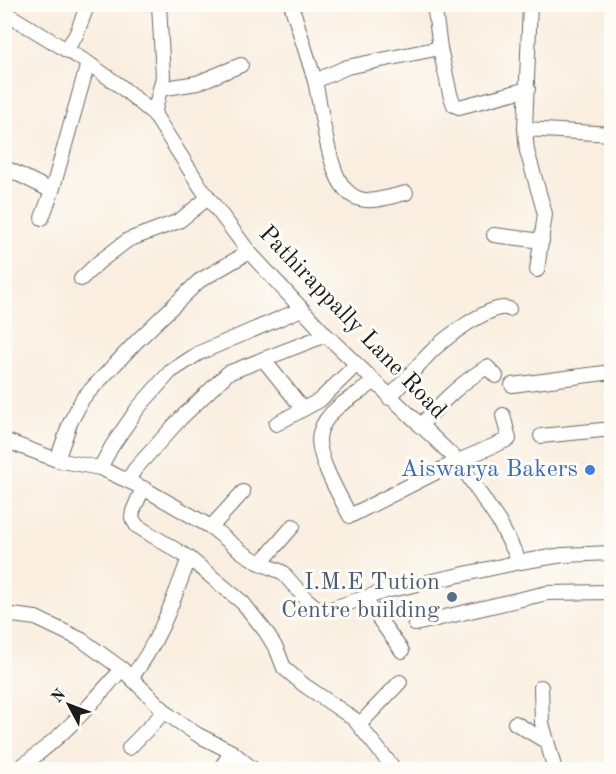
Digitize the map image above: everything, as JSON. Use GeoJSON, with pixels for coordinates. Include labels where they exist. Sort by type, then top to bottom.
{"type":"FeatureCollection","features":[{"type":"Feature","properties":{"kind":"street"},"geometry":{"type":"LineString","coordinates":[[154,114],[164,77],[159,4]]}},
{"type":"Feature","properties":{"kind":"street"},"geometry":{"type":"LineString","coordinates":[[291,4],[315,81],[334,168],[342,185],[349,193],[369,200],[406,193]]}},
{"type":"Feature","properties":{"kind":"street"},"geometry":{"type":"LineString","coordinates":[[434,4],[440,48],[454,105],[459,107],[528,89]]}},
{"type":"Feature","properties":{"kind":"street"},"geometry":{"type":"LineString","coordinates":[[530,4],[525,129],[527,151],[545,214],[537,270]]}},
{"type":"Feature","properties":{"kind":"street"},"geometry":{"type":"LineString","coordinates":[[66,50],[76,35],[86,9]]}},
{"type":"Feature","properties":{"kind":"street","name":"Pathirappally Lane Road"},"geometry":{"type":"LineString","coordinates":[[4,12],[88,63],[154,114],[208,198],[249,252],[326,335],[458,462],[499,522],[520,562]]}},
{"type":"Feature","properties":{"kind":"street"},"geometry":{"type":"LineString","coordinates":[[315,81],[347,68],[440,48]]}},
{"type":"Feature","properties":{"kind":"street"},"geometry":{"type":"LineString","coordinates":[[42,218],[52,191],[88,63]]}},
{"type":"Feature","properties":{"kind":"street"},"geometry":{"type":"LineString","coordinates":[[160,88],[197,82],[241,65]]}},
{"type":"Feature","properties":{"kind":"street"},"geometry":{"type":"LineString","coordinates":[[525,129],[612,134]]}},
{"type":"Feature","properties":{"kind":"street"},"geometry":{"type":"LineString","coordinates":[[4,167],[52,191]]}},
{"type":"Feature","properties":{"kind":"street"},"geometry":{"type":"LineString","coordinates":[[81,279],[99,261],[128,240],[179,221],[208,198]]}},
{"type":"Feature","properties":{"kind":"street"},"geometry":{"type":"LineString","coordinates":[[494,235],[542,240]]}},
{"type":"Feature","properties":{"kind":"street"},"geometry":{"type":"LineString","coordinates":[[57,460],[70,423],[83,398],[199,281],[249,252]]}},
{"type":"Feature","properties":{"kind":"street"},"geometry":{"type":"LineString","coordinates":[[389,398],[431,351],[466,325],[495,308],[503,306],[509,309]]}},
{"type":"Feature","properties":{"kind":"street"},"geometry":{"type":"LineString","coordinates":[[100,468],[138,408],[170,372],[199,353],[302,309]]}},
{"type":"Feature","properties":{"kind":"street"},"geometry":{"type":"LineString","coordinates":[[128,480],[135,469],[181,418],[228,373],[326,335]]}},
{"type":"Feature","properties":{"kind":"street"},"geometry":{"type":"LineString","coordinates":[[263,359],[303,409]]}},
{"type":"Feature","properties":{"kind":"street"},"geometry":{"type":"LineString","coordinates":[[276,424],[320,400],[356,365]]}},
{"type":"Feature","properties":{"kind":"street"},"geometry":{"type":"LineString","coordinates":[[420,426],[446,397],[466,380],[487,367],[496,376]]}},
{"type":"Feature","properties":{"kind":"street"},"geometry":{"type":"LineString","coordinates":[[512,385],[612,372]]}},
{"type":"Feature","properties":{"kind":"street"},"geometry":{"type":"LineString","coordinates":[[374,382],[338,407],[327,419],[320,432],[319,444],[323,458],[350,516],[509,439],[503,415]]}},
{"type":"Feature","properties":{"kind":"street"},"geometry":{"type":"LineString","coordinates":[[541,436],[612,429]]}},
{"type":"Feature","properties":{"kind":"street"},"geometry":{"type":"LineString","coordinates":[[4,440],[57,460],[100,468],[143,488],[211,527],[242,552],[282,572],[318,609],[330,609],[386,591],[520,562],[563,555],[612,553]]}},
{"type":"Feature","properties":{"kind":"street"},"geometry":{"type":"LineString","coordinates":[[143,488],[133,511],[132,518],[137,526],[189,558],[243,603],[277,650],[284,668],[304,685],[354,719],[394,770]]}},
{"type":"Feature","properties":{"kind":"street"},"geometry":{"type":"LineString","coordinates":[[211,527],[243,492]]}},
{"type":"Feature","properties":{"kind":"street"},"geometry":{"type":"LineString","coordinates":[[261,563],[293,526]]}},
{"type":"Feature","properties":{"kind":"street"},"geometry":{"type":"LineString","coordinates":[[16,770],[45,750],[146,659],[165,622],[189,558]]}},
{"type":"Feature","properties":{"kind":"street"},"geometry":{"type":"LineString","coordinates":[[415,624],[547,593],[612,592]]}},
{"type":"Feature","properties":{"kind":"street"},"geometry":{"type":"LineString","coordinates":[[364,598],[402,651]]}},
{"type":"Feature","properties":{"kind":"street"},"geometry":{"type":"LineString","coordinates":[[4,614],[36,618],[82,640],[127,674],[165,711],[198,735],[232,752],[254,770]]}},
{"type":"Feature","properties":{"kind":"street"},"geometry":{"type":"LineString","coordinates":[[359,725],[400,682]]}},
{"type":"Feature","properties":{"kind":"street"},"geometry":{"type":"LineString","coordinates":[[541,687],[542,723],[555,770]]}},
{"type":"Feature","properties":{"kind":"street"},"geometry":{"type":"LineString","coordinates":[[129,748],[165,711]]}},
{"type":"Feature","properties":{"kind":"street"},"geometry":{"type":"LineString","coordinates":[[515,723],[547,742]]}},
{"type":"Feature","properties":{"kind":"street"},"geometry":{"type":"LineString","coordinates":[[219,770],[232,752]]}},
{"type":"Feature","properties":{"kind":"place","name":"Aiswarya Bakers"},"geometry":{"type":"Point","coordinates":[590,470]}},
{"type":"Feature","properties":{"kind":"place","name":"I.M.E Tution Centre building"},"geometry":{"type":"Point","coordinates":[452,597]}}]}
